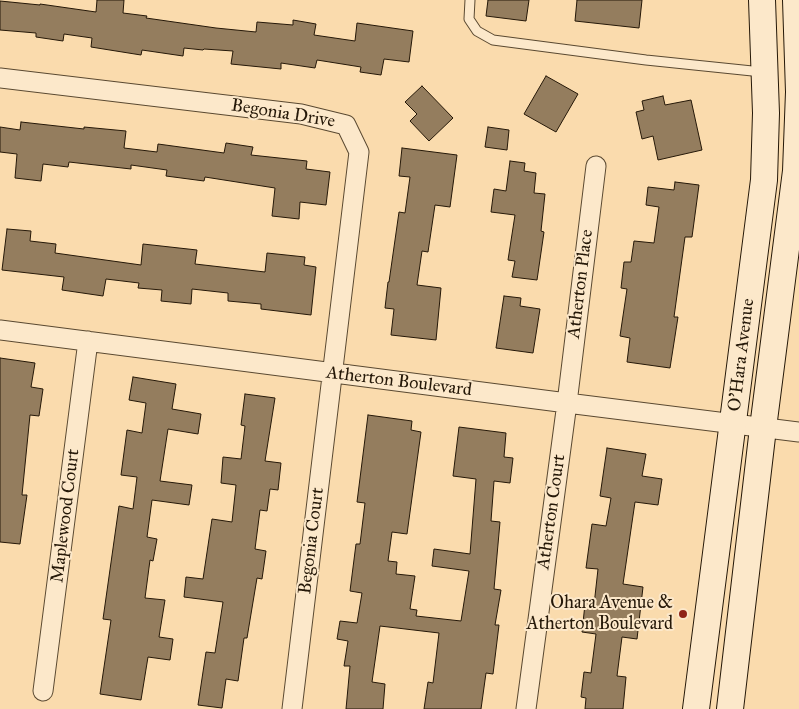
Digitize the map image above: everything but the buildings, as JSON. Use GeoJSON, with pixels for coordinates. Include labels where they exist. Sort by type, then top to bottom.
{"type":"FeatureCollection","features":[{"type":"Feature","properties":{"kind":"main road","name":"O'Hara Avenue"},"geometry":{"type":"LineString","coordinates":[[696,709],[764,180],[766,114],[762,0]]}},
{"type":"Feature","properties":{"kind":"main road","name":"O'Hara Avenue"},"geometry":{"type":"LineString","coordinates":[[730,709],[796,171],[799,92],[796,0]]}},
{"type":"Feature","properties":{"kind":"street","name":"Begonia Drive"},"geometry":{"type":"LineString","coordinates":[[0,78],[302,114],[346,125],[358,152],[331,373]]}},
{"type":"Feature","properties":{"kind":"street","name":"Atherton Place"},"geometry":{"type":"LineString","coordinates":[[567,403],[596,166]]}},
{"type":"Feature","properties":{"kind":"street","name":"Atherton Boulevard"},"geometry":{"type":"LineString","coordinates":[[0,330],[799,432]]}},
{"type":"Feature","properties":{"kind":"street","name":"Maplewood Court"},"geometry":{"type":"LineString","coordinates":[[43,691],[88,342]]}},
{"type":"Feature","properties":{"kind":"street","name":"Begonia Court"},"geometry":{"type":"LineString","coordinates":[[292,709],[331,373]]}},
{"type":"Feature","properties":{"kind":"street","name":"Atherton Court"},"geometry":{"type":"LineString","coordinates":[[526,709],[567,403]]}},
{"type":"Feature","properties":{"kind":"lane"},"geometry":{"type":"LineString","coordinates":[[470,0],[468,19],[477,31],[493,40],[646,60],[765,72]]}},
{"type":"Feature","properties":{"kind":"place","name":"Ohara Avenue & Atherton Boulevard"},"geometry":{"type":"Point","coordinates":[683,614]}}]}
